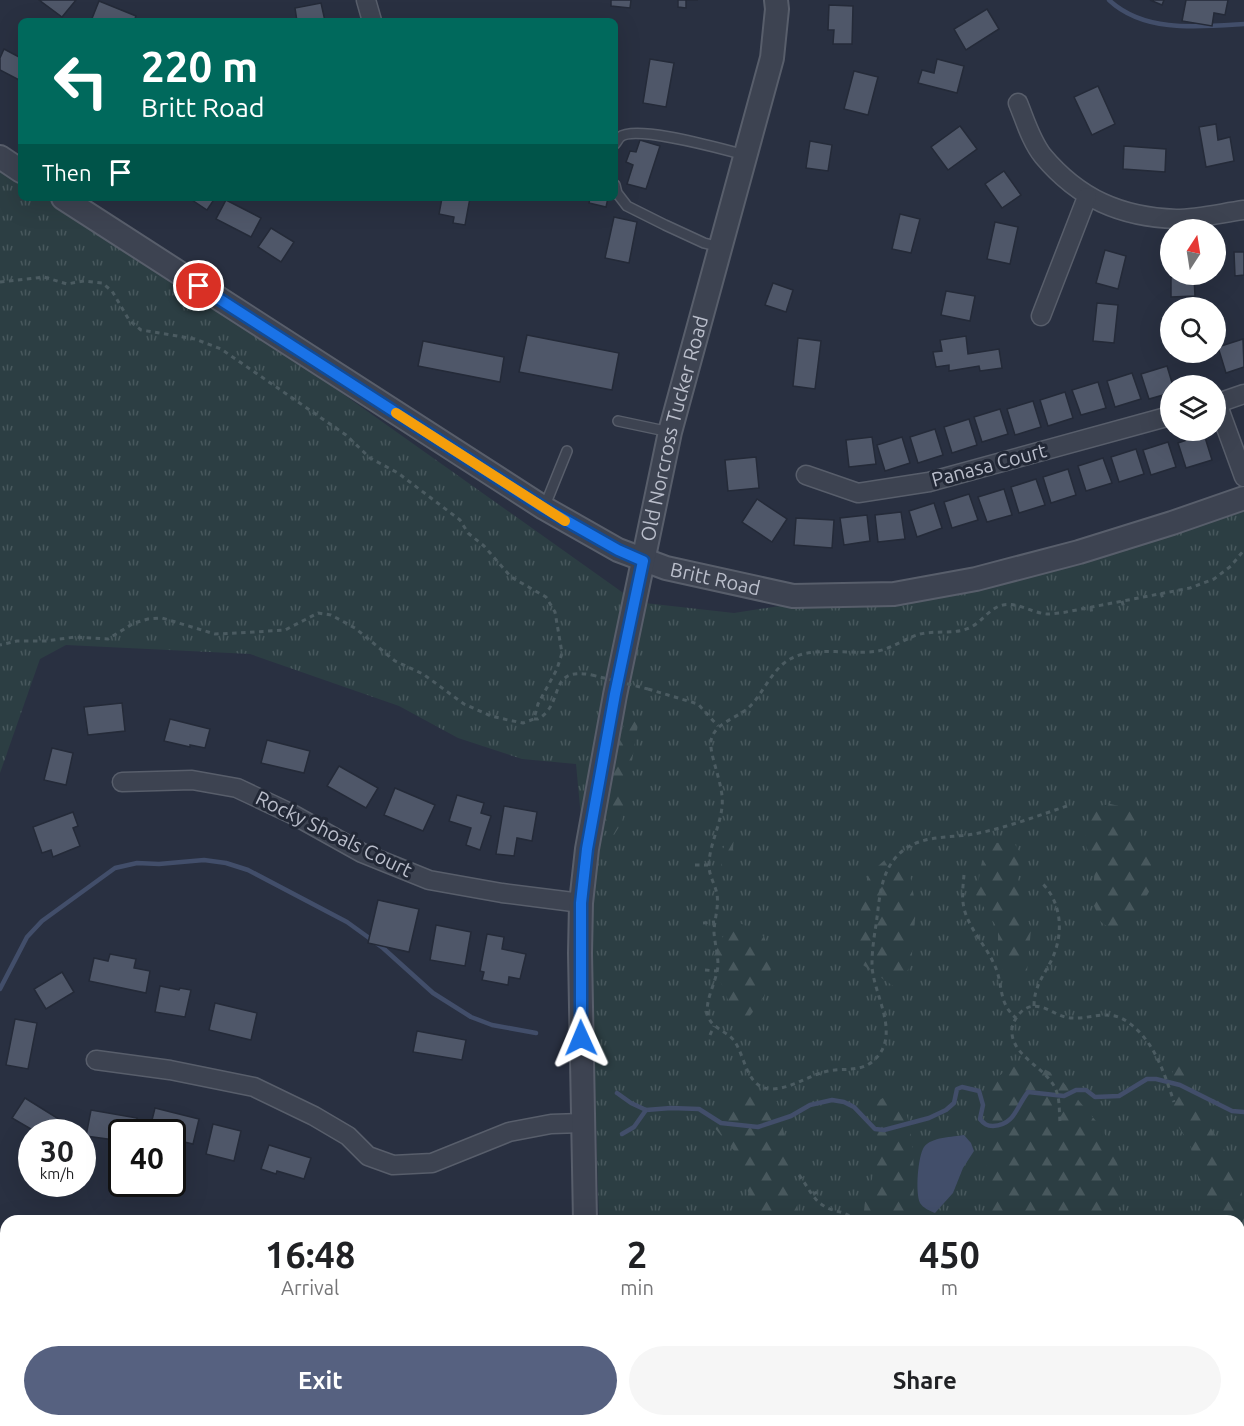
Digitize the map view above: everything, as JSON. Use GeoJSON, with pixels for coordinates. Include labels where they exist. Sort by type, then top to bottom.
{"type":"FeatureCollection","features":[{"type":"Feature","properties":{"kind":"street"},"geometry":{"type":"LineString","coordinates":[[366,0],[371,18]]}},
{"type":"Feature","properties":{"kind":"street","name":"Old Norcross Tucker Road"},"geometry":{"type":"LineString","coordinates":[[585,1215],[581,903],[589,838],[615,694],[670,432],[772,58],[776,0]]}},
{"type":"Feature","properties":{"kind":"street"},"geometry":{"type":"LineString","coordinates":[[1018,103],[1042,156],[1087,196],[1124,212],[1177,219],[1244,210]]}},
{"type":"Feature","properties":{"kind":"street"},"geometry":{"type":"LineString","coordinates":[[0,157],[18,169]]}},
{"type":"Feature","properties":{"kind":"street"},"geometry":{"type":"LineString","coordinates":[[1041,316],[1087,196]]}},
{"type":"Feature","properties":{"kind":"street","name":"Britt Road"},"geometry":{"type":"LineString","coordinates":[[68,201],[544,508],[618,550],[666,568],[793,596],[894,594],[975,579],[1078,552],[1244,498]]}},
{"type":"Feature","properties":{"kind":"street"},"geometry":{"type":"LineString","coordinates":[[1226,400],[1244,394]]}},
{"type":"Feature","properties":{"kind":"street","name":"Panasa Court"},"geometry":{"type":"LineString","coordinates":[[806,475],[858,493],[929,482],[1160,419]]}},
{"type":"Feature","properties":{"kind":"street"},"geometry":{"type":"LineString","coordinates":[[1226,430],[1244,477]]}},
{"type":"Feature","properties":{"kind":"street","name":"Rocky Shoals Court"},"geometry":{"type":"LineString","coordinates":[[122,782],[192,780],[237,788],[292,814],[362,853],[429,880],[502,893],[581,903]]}},
{"type":"Feature","properties":{"kind":"street"},"geometry":{"type":"LineString","coordinates":[[96,1060],[170,1070],[254,1088],[314,1116],[348,1136],[368,1156],[393,1166],[432,1163],[509,1132],[551,1124],[582,1123]]}},
{"type":"Feature","properties":{"kind":"lane"},"geometry":{"type":"LineString","coordinates":[[618,140],[621,136],[631,133],[650,134],[746,155]]}},
{"type":"Feature","properties":{"kind":"lane"},"geometry":{"type":"LineString","coordinates":[[618,194],[627,206],[704,243],[720,247]]}},
{"type":"Feature","properties":{"kind":"lane"},"geometry":{"type":"LineString","coordinates":[[618,421],[670,432]]}},
{"type":"Feature","properties":{"kind":"lane"},"geometry":{"type":"LineString","coordinates":[[544,508],[567,451]]}},
{"type":"Feature","properties":{"kind":"path"},"geometry":{"type":"LineString","coordinates":[[0,282],[44,277],[67,284],[84,280],[102,283],[112,291],[129,320],[141,330],[195,339],[221,349],[346,435],[370,458],[398,473],[460,520],[468,533],[511,577],[546,597],[555,612],[562,653],[557,669],[537,704],[534,719]]}},
{"type":"Feature","properties":{"kind":"path"},"geometry":{"type":"LineString","coordinates":[[1068,807],[972,834],[920,841],[903,850],[890,864],[881,883],[872,964],[886,1024],[880,1053],[870,1064],[856,1069],[828,1071],[799,1084],[773,1089],[762,1088],[754,1082],[735,1042],[728,1034],[714,1026],[709,1019],[707,1007],[717,971],[715,922],[718,908],[717,894],[708,866],[723,806],[723,788],[711,746],[712,737],[718,727],[750,706],[773,674],[787,660],[797,656],[823,652],[880,651],[918,635],[939,631],[958,632],[972,627],[994,608],[1004,604],[1046,614],[1190,588],[1214,579],[1231,566],[1244,550]]}},
{"type":"Feature","properties":{"kind":"path"},"geometry":{"type":"LineString","coordinates":[[1161,593],[1163,599]]}},
{"type":"Feature","properties":{"kind":"path"},"geometry":{"type":"LineString","coordinates":[[1122,601],[1124,608]]}},
{"type":"Feature","properties":{"kind":"path"},"geometry":{"type":"LineString","coordinates":[[1091,607],[1092,615]]}},
{"type":"Feature","properties":{"kind":"path"},"geometry":{"type":"LineString","coordinates":[[0,645],[17,641],[46,641],[75,637],[108,639],[134,623],[162,618],[215,634],[285,630],[318,613],[331,615],[355,628],[395,661],[423,674],[464,704],[490,716],[523,723],[544,716],[559,686],[565,677],[572,673],[592,675],[698,704],[718,727]]}},
{"type":"Feature","properties":{"kind":"path"},"geometry":{"type":"LineString","coordinates":[[695,865],[708,866]]}},
{"type":"Feature","properties":{"kind":"path"},"geometry":{"type":"LineString","coordinates":[[964,875],[962,893],[965,911],[973,930],[995,965],[1005,1005],[1016,1018]]}},
{"type":"Feature","properties":{"kind":"path"},"geometry":{"type":"LineString","coordinates":[[1034,1006],[1035,989],[1051,962],[1057,947],[1059,931],[1056,902],[1051,892],[1042,884]]}},
{"type":"Feature","properties":{"kind":"path"},"geometry":{"type":"LineString","coordinates":[[703,923],[715,922]]}},
{"type":"Feature","properties":{"kind":"path"},"geometry":{"type":"LineString","coordinates":[[705,970],[717,971]]}},
{"type":"Feature","properties":{"kind":"path"},"geometry":{"type":"LineString","coordinates":[[1060,1121],[1056,1088],[1017,1046],[1013,1037],[1012,1029],[1016,1018],[1023,1010],[1034,1006],[1041,1006],[1063,1017],[1107,1014],[1120,1017],[1138,1030],[1152,1048],[1164,1072],[1174,1102]]}},
{"type":"Feature","properties":{"kind":"path"},"geometry":{"type":"LineString","coordinates":[[710,1035],[714,1026]]}},
{"type":"Feature","properties":{"kind":"path"},"geometry":{"type":"LineString","coordinates":[[799,1175],[825,1207],[848,1215]]}},
{"type":"Feature","properties":{"kind":"path"},"geometry":{"type":"LineString","coordinates":[[813,1194],[820,1191]]}},
{"type":"Feature","properties":{"kind":"green space"},"geometry":{"type":"Polygon","coordinates":[[[0,150],[18,163],[18,201],[71,201],[636,602],[734,613],[870,592],[1131,546],[1244,498],[1244,1215],[599,1215],[590,914],[576,764],[522,759],[458,738],[399,706],[250,654],[66,645],[40,659],[0,773],[0,150]]]}},
{"type":"Feature","properties":{"kind":"green space"},"geometry":{"type":"Polygon","coordinates":[[[630,714],[638,724],[622,822],[614,835],[600,821],[614,752],[630,714]]]}},
{"type":"Feature","properties":{"kind":"green space"},"geometry":{"type":"Polygon","coordinates":[[[1110,804],[1129,808],[1152,857],[1150,890],[1133,920],[1117,933],[1101,922],[1092,901],[1095,868],[1084,841],[1092,808],[1110,804]]]}},
{"type":"Feature","properties":{"kind":"green space"},"geometry":{"type":"Polygon","coordinates":[[[734,833],[733,849],[737,870],[721,871],[722,850],[734,833]]]}},
{"type":"Feature","properties":{"kind":"green space"},"geometry":{"type":"Polygon","coordinates":[[[1013,841],[1019,851],[1018,892],[1031,929],[1027,971],[1004,974],[998,954],[998,929],[976,895],[982,861],[996,843],[1013,841]]]}},
{"type":"Feature","properties":{"kind":"green space"},"geometry":{"type":"Polygon","coordinates":[[[887,858],[908,864],[916,908],[911,965],[896,988],[863,965],[858,925],[868,875],[887,858]]]}},
{"type":"Feature","properties":{"kind":"green space"},"geometry":{"type":"Polygon","coordinates":[[[742,924],[764,937],[773,960],[764,997],[746,1021],[734,1015],[712,960],[727,928],[742,924]]]}},
{"type":"Feature","properties":{"kind":"green space"},"geometry":{"type":"Polygon","coordinates":[[[1188,1051],[1197,1106],[1240,1175],[1244,1215],[1211,1215],[1201,1191],[1191,1147],[1165,1105],[1175,1063],[1188,1051]]]}},
{"type":"Feature","properties":{"kind":"green space"},"geometry":{"type":"Polygon","coordinates":[[[1034,1064],[1058,1076],[1101,1127],[1116,1155],[1124,1203],[1111,1215],[987,1215],[989,1200],[985,1151],[993,1081],[1010,1067],[1034,1064]]]}},
{"type":"Feature","properties":{"kind":"green space"},"geometry":{"type":"Polygon","coordinates":[[[754,1089],[777,1102],[799,1215],[755,1215],[736,1153],[713,1126],[728,1098],[754,1089]]]}},
{"type":"Feature","properties":{"kind":"green space"},"geometry":{"type":"Polygon","coordinates":[[[888,1095],[900,1099],[905,1111],[912,1141],[913,1215],[864,1215],[865,1201],[878,1160],[876,1102],[888,1095]]]}},
{"type":"Feature","properties":{"kind":"water"},"geometry":{"type":"Polygon","coordinates":[[[964,1135],[974,1151],[963,1168],[953,1193],[935,1213],[923,1206],[918,1198],[918,1174],[922,1152],[924,1147],[932,1141],[964,1135]]]}},
{"type":"Feature","properties":{"kind":"building"},"geometry":{"type":"Polygon","coordinates":[[[39,0],[76,0],[62,17],[39,0]]]}},
{"type":"Feature","properties":{"kind":"building"},"geometry":{"type":"Polygon","coordinates":[[[611,0],[631,0],[630,8],[611,6],[611,0]]]}},
{"type":"Feature","properties":{"kind":"building"},"geometry":{"type":"Polygon","coordinates":[[[678,0],[686,0],[686,8],[678,7],[678,0]]]}},
{"type":"Feature","properties":{"kind":"building"},"geometry":{"type":"Polygon","coordinates":[[[1150,0],[1164,0],[1162,5],[1150,0]]]}},
{"type":"Feature","properties":{"kind":"building"},"geometry":{"type":"Polygon","coordinates":[[[1186,0],[1228,0],[1225,15],[1214,13],[1212,26],[1182,21],[1186,0]]]}},
{"type":"Feature","properties":{"kind":"building"},"geometry":{"type":"Polygon","coordinates":[[[99,1],[136,16],[135,18],[92,18],[99,1]]]}},
{"type":"Feature","properties":{"kind":"building"},"geometry":{"type":"Polygon","coordinates":[[[321,3],[324,18],[297,18],[295,8],[321,3]]]}},
{"type":"Feature","properties":{"kind":"building"},"geometry":{"type":"Polygon","coordinates":[[[829,5],[853,6],[852,44],[833,44],[834,30],[828,30],[829,5]]]}},
{"type":"Feature","properties":{"kind":"building"},"geometry":{"type":"Polygon","coordinates":[[[987,9],[999,29],[966,50],[954,29],[987,9]]]}},
{"type":"Feature","properties":{"kind":"building"},"geometry":{"type":"Polygon","coordinates":[[[4,49],[18,56],[18,79],[0,70],[0,58],[4,49]]]}},
{"type":"Feature","properties":{"kind":"building"},"geometry":{"type":"Polygon","coordinates":[[[650,59],[674,63],[666,107],[643,103],[650,59]]]}},
{"type":"Feature","properties":{"kind":"building"},"geometry":{"type":"Polygon","coordinates":[[[937,59],[964,66],[957,93],[918,83],[922,70],[934,73],[937,59]]]}},
{"type":"Feature","properties":{"kind":"building"},"geometry":{"type":"Polygon","coordinates":[[[854,71],[878,77],[868,115],[844,109],[854,71]]]}},
{"type":"Feature","properties":{"kind":"building"},"geometry":{"type":"Polygon","coordinates":[[[1098,86],[1115,124],[1092,135],[1074,97],[1098,86]]]}},
{"type":"Feature","properties":{"kind":"building"},"geometry":{"type":"Polygon","coordinates":[[[1216,124],[1218,140],[1230,137],[1234,161],[1206,167],[1199,127],[1216,124]]]}},
{"type":"Feature","properties":{"kind":"building"},"geometry":{"type":"Polygon","coordinates":[[[960,126],[977,149],[948,170],[931,147],[960,126]]]}},
{"type":"Feature","properties":{"kind":"building"},"geometry":{"type":"Polygon","coordinates":[[[640,140],[660,146],[646,189],[627,184],[633,165],[626,162],[630,151],[636,152],[640,140]]]}},
{"type":"Feature","properties":{"kind":"building"},"geometry":{"type":"Polygon","coordinates":[[[810,141],[832,145],[828,171],[806,168],[810,141]]]}},
{"type":"Feature","properties":{"kind":"building"},"geometry":{"type":"Polygon","coordinates":[[[1124,146],[1166,149],[1165,172],[1123,169],[1124,146]]]}},
{"type":"Feature","properties":{"kind":"building"},"geometry":{"type":"Polygon","coordinates":[[[1004,171],[1021,195],[1002,208],[985,184],[1004,171]]]}},
{"type":"Feature","properties":{"kind":"building"},"geometry":{"type":"Polygon","coordinates":[[[194,201],[213,201],[207,210],[194,201]]]}},
{"type":"Feature","properties":{"kind":"building"},"geometry":{"type":"Polygon","coordinates":[[[225,201],[261,218],[251,237],[216,219],[225,201]]]}},
{"type":"Feature","properties":{"kind":"building"},"geometry":{"type":"Polygon","coordinates":[[[441,201],[469,201],[465,225],[453,223],[454,217],[439,214],[441,201]]]}},
{"type":"Feature","properties":{"kind":"building"},"geometry":{"type":"Polygon","coordinates":[[[589,201],[607,201],[606,207],[589,203],[589,201]]]}},
{"type":"Feature","properties":{"kind":"building"},"geometry":{"type":"Polygon","coordinates":[[[900,214],[920,219],[911,253],[892,249],[900,214]]]}},
{"type":"Feature","properties":{"kind":"building"},"geometry":{"type":"Polygon","coordinates":[[[614,217],[637,222],[629,263],[605,258],[614,217]]]}},
{"type":"Feature","properties":{"kind":"building"},"geometry":{"type":"Polygon","coordinates":[[[995,222],[1018,227],[1010,264],[987,259],[995,222]]]}},
{"type":"Feature","properties":{"kind":"building"},"geometry":{"type":"Polygon","coordinates":[[[271,228],[294,242],[281,262],[258,247],[271,228]]]}},
{"type":"Feature","properties":{"kind":"building"},"geometry":{"type":"Polygon","coordinates":[[[1105,250],[1126,256],[1118,289],[1096,283],[1105,250]]]}},
{"type":"Feature","properties":{"kind":"building"},"geometry":{"type":"Polygon","coordinates":[[[1234,252],[1244,252],[1244,275],[1235,276],[1234,252]]]}},
{"type":"Feature","properties":{"kind":"building"},"geometry":{"type":"Polygon","coordinates":[[[773,283],[793,290],[786,312],[765,305],[773,283]]]}},
{"type":"Feature","properties":{"kind":"building"},"geometry":{"type":"Polygon","coordinates":[[[1171,285],[1194,285],[1195,296],[1171,297],[1171,285]]]}},
{"type":"Feature","properties":{"kind":"building"},"geometry":{"type":"Polygon","coordinates":[[[946,291],[975,296],[970,321],[941,315],[946,291]]]}},
{"type":"Feature","properties":{"kind":"building"},"geometry":{"type":"Polygon","coordinates":[[[1097,303],[1118,305],[1114,343],[1093,341],[1097,303]]]}},
{"type":"Feature","properties":{"kind":"building"},"geometry":{"type":"Polygon","coordinates":[[[527,335],[619,353],[612,390],[519,372],[527,335]]]}},
{"type":"Feature","properties":{"kind":"building"},"geometry":{"type":"Polygon","coordinates":[[[966,336],[968,354],[999,349],[1002,368],[980,371],[979,366],[949,371],[949,365],[936,367],[933,352],[942,351],[940,340],[966,336]]]}},
{"type":"Feature","properties":{"kind":"building"},"geometry":{"type":"Polygon","coordinates":[[[798,338],[821,341],[815,389],[793,386],[798,338]]]}},
{"type":"Feature","properties":{"kind":"building"},"geometry":{"type":"Polygon","coordinates":[[[1243,339],[1244,367],[1226,373],[1223,363],[1226,363],[1226,344],[1243,339]]]}},
{"type":"Feature","properties":{"kind":"building"},"geometry":{"type":"Polygon","coordinates":[[[423,341],[504,357],[500,382],[418,366],[423,341]]]}},
{"type":"Feature","properties":{"kind":"building"},"geometry":{"type":"Polygon","coordinates":[[[1167,366],[1170,375],[1160,375],[1160,396],[1149,399],[1141,374],[1167,366]]]}},
{"type":"Feature","properties":{"kind":"building"},"geometry":{"type":"Polygon","coordinates":[[[1132,373],[1141,399],[1115,407],[1107,381],[1132,373]]]}},
{"type":"Feature","properties":{"kind":"building"},"geometry":{"type":"Polygon","coordinates":[[[1098,382],[1106,408],[1081,415],[1072,390],[1098,382]]]}},
{"type":"Feature","properties":{"kind":"building"},"geometry":{"type":"Polygon","coordinates":[[[1065,392],[1073,418],[1048,426],[1040,400],[1065,392]]]}},
{"type":"Feature","properties":{"kind":"building"},"geometry":{"type":"Polygon","coordinates":[[[1033,401],[1041,427],[1015,435],[1007,409],[1033,401]]]}},
{"type":"Feature","properties":{"kind":"building"},"geometry":{"type":"Polygon","coordinates":[[[1000,409],[1008,434],[982,442],[974,417],[1000,409]]]}},
{"type":"Feature","properties":{"kind":"building"},"geometry":{"type":"Polygon","coordinates":[[[969,419],[977,445],[952,453],[944,427],[969,419]]]}},
{"type":"Feature","properties":{"kind":"building"},"geometry":{"type":"Polygon","coordinates":[[[935,429],[943,455],[918,463],[910,437],[935,429]]]}},
{"type":"Feature","properties":{"kind":"building"},"geometry":{"type":"Polygon","coordinates":[[[872,437],[876,464],[849,467],[846,440],[872,437]]]}},
{"type":"Feature","properties":{"kind":"building"},"geometry":{"type":"Polygon","coordinates":[[[902,437],[910,463],[885,471],[877,445],[902,437]]]}},
{"type":"Feature","properties":{"kind":"building"},"geometry":{"type":"Polygon","coordinates":[[[1206,441],[1212,460],[1186,468],[1178,443],[1206,441]]]}},
{"type":"Feature","properties":{"kind":"building"},"geometry":{"type":"Polygon","coordinates":[[[1168,442],[1176,467],[1151,475],[1143,450],[1168,442]]]}},
{"type":"Feature","properties":{"kind":"building"},"geometry":{"type":"Polygon","coordinates":[[[1136,449],[1144,474],[1119,482],[1111,457],[1136,449]]]}},
{"type":"Feature","properties":{"kind":"building"},"geometry":{"type":"Polygon","coordinates":[[[756,457],[759,488],[728,491],[725,460],[756,457]]]}},
{"type":"Feature","properties":{"kind":"building"},"geometry":{"type":"Polygon","coordinates":[[[1103,458],[1112,483],[1086,491],[1078,466],[1103,458]]]}},
{"type":"Feature","properties":{"kind":"building"},"geometry":{"type":"Polygon","coordinates":[[[1068,469],[1076,495],[1051,503],[1043,477],[1068,469]]]}},
{"type":"Feature","properties":{"kind":"building"},"geometry":{"type":"Polygon","coordinates":[[[1036,479],[1045,505],[1019,513],[1011,487],[1036,479]]]}},
{"type":"Feature","properties":{"kind":"building"},"geometry":{"type":"Polygon","coordinates":[[[1004,489],[1012,515],[987,522],[978,497],[1004,489]]]}},
{"type":"Feature","properties":{"kind":"building"},"geometry":{"type":"Polygon","coordinates":[[[969,494],[978,520],[952,528],[944,502],[969,494]]]}},
{"type":"Feature","properties":{"kind":"building"},"geometry":{"type":"Polygon","coordinates":[[[757,499],[787,519],[772,542],[742,522],[757,499]]]}},
{"type":"Feature","properties":{"kind":"building"},"geometry":{"type":"Polygon","coordinates":[[[934,503],[942,528],[917,537],[909,511],[934,503]]]}},
{"type":"Feature","properties":{"kind":"building"},"geometry":{"type":"Polygon","coordinates":[[[901,512],[905,539],[878,542],[875,515],[901,512]]]}},
{"type":"Feature","properties":{"kind":"building"},"geometry":{"type":"Polygon","coordinates":[[[867,515],[870,541],[844,545],[840,518],[867,515]]]}},
{"type":"Feature","properties":{"kind":"building"},"geometry":{"type":"Polygon","coordinates":[[[796,518],[834,520],[832,548],[794,545],[796,518]]]}},
{"type":"Feature","properties":{"kind":"building"},"geometry":{"type":"Polygon","coordinates":[[[122,703],[125,731],[88,735],[84,707],[122,703]]]}},
{"type":"Feature","properties":{"kind":"building"},"geometry":{"type":"Polygon","coordinates":[[[170,719],[210,729],[205,748],[164,741],[170,719]]]}},
{"type":"Feature","properties":{"kind":"building"},"geometry":{"type":"Polygon","coordinates":[[[267,740],[310,751],[304,773],[261,763],[267,740]]]}},
{"type":"Feature","properties":{"kind":"building"},"geometry":{"type":"Polygon","coordinates":[[[52,748],[73,753],[66,785],[44,780],[52,748]]]}},
{"type":"Feature","properties":{"kind":"building"},"geometry":{"type":"Polygon","coordinates":[[[339,766],[378,788],[366,808],[327,786],[339,766]]]}},
{"type":"Feature","properties":{"kind":"building"},"geometry":{"type":"Polygon","coordinates":[[[395,788],[435,805],[423,831],[384,815],[395,788]]]}},
{"type":"Feature","properties":{"kind":"building"},"geometry":{"type":"Polygon","coordinates":[[[457,795],[484,803],[481,813],[491,816],[480,850],[466,845],[471,828],[449,821],[457,795]]]}},
{"type":"Feature","properties":{"kind":"building"},"geometry":{"type":"Polygon","coordinates":[[[504,806],[537,812],[532,841],[517,838],[514,856],[496,854],[504,806]]]}},
{"type":"Feature","properties":{"kind":"building"},"geometry":{"type":"Polygon","coordinates":[[[73,812],[78,826],[73,828],[80,846],[53,857],[51,850],[42,853],[33,827],[73,812]]]}},
{"type":"Feature","properties":{"kind":"building"},"geometry":{"type":"Polygon","coordinates":[[[378,900],[419,909],[409,952],[368,943],[378,900]]]}},
{"type":"Feature","properties":{"kind":"building"},"geometry":{"type":"Polygon","coordinates":[[[436,925],[471,932],[465,966],[430,960],[436,925]]]}},
{"type":"Feature","properties":{"kind":"building"},"geometry":{"type":"Polygon","coordinates":[[[487,934],[504,937],[502,949],[526,954],[520,979],[509,977],[508,985],[482,980],[484,972],[480,971],[487,934]]]}},
{"type":"Feature","properties":{"kind":"building"},"geometry":{"type":"Polygon","coordinates":[[[110,954],[136,959],[134,968],[150,971],[146,993],[89,981],[94,958],[108,961],[110,954]]]}},
{"type":"Feature","properties":{"kind":"building"},"geometry":{"type":"Polygon","coordinates":[[[62,972],[74,992],[46,1009],[34,989],[62,972]]]}},
{"type":"Feature","properties":{"kind":"building"},"geometry":{"type":"Polygon","coordinates":[[[160,986],[191,990],[185,1017],[155,1012],[160,986]]]}},
{"type":"Feature","properties":{"kind":"building"},"geometry":{"type":"Polygon","coordinates":[[[215,1003],[257,1013],[251,1040],[209,1030],[215,1003]]]}},
{"type":"Feature","properties":{"kind":"building"},"geometry":{"type":"Polygon","coordinates":[[[15,1019],[37,1023],[28,1069],[6,1065],[15,1019]]]}},
{"type":"Feature","properties":{"kind":"building"},"geometry":{"type":"Polygon","coordinates":[[[417,1031],[466,1040],[462,1060],[413,1052],[417,1031]]]}},
{"type":"Feature","properties":{"kind":"building"},"geometry":{"type":"Polygon","coordinates":[[[25,1098],[59,1119],[18,1119],[18,1122],[12,1118],[25,1098]]]}},
{"type":"Feature","properties":{"kind":"building"},"geometry":{"type":"Polygon","coordinates":[[[155,1108],[199,1119],[193,1144],[186,1142],[186,1119],[152,1119],[155,1108]]]}},
{"type":"Feature","properties":{"kind":"building"},"geometry":{"type":"Polygon","coordinates":[[[91,1110],[137,1118],[108,1119],[108,1139],[96,1137],[96,1119],[89,1119],[91,1110]]]}},
{"type":"Feature","properties":{"kind":"building"},"geometry":{"type":"Polygon","coordinates":[[[213,1124],[241,1131],[234,1161],[206,1154],[213,1124]]]}},
{"type":"Feature","properties":{"kind":"building"},"geometry":{"type":"Polygon","coordinates":[[[269,1145],[311,1158],[304,1179],[261,1169],[269,1145]]]}},
{"type":"Feature","properties":{"kind":"waterway"},"geometry":{"type":"LineString","coordinates":[[1109,0],[1123,11],[1155,23],[1173,26],[1244,24]]}},
{"type":"Feature","properties":{"kind":"waterway"},"geometry":{"type":"LineString","coordinates":[[0,989],[27,937],[42,921],[115,868],[137,863],[159,864],[204,860],[226,863],[248,870],[347,922],[383,948],[433,993],[471,1017],[492,1025],[536,1033]]}},
{"type":"Feature","properties":{"kind":"waterway"},"geometry":{"type":"LineString","coordinates":[[617,1093],[646,1110],[699,1109],[721,1123],[758,1127],[791,1116],[810,1105],[832,1100],[854,1107],[875,1129],[884,1130],[929,1118],[946,1110],[954,1103],[957,1089],[962,1087],[979,1091],[983,1105],[980,1119],[989,1126],[993,1126],[1011,1119],[1028,1092],[1064,1096],[1076,1090],[1086,1090],[1095,1097],[1119,1096],[1147,1079],[1156,1079],[1180,1085],[1232,1111],[1244,1112]]}},
{"type":"Feature","properties":{"kind":"waterway"},"geometry":{"type":"LineString","coordinates":[[622,1134],[634,1127],[646,1110]]}},
{"type":"Feature","properties":{"kind":"slow traffic"},"geometry":{"type":"LineString","coordinates":[[396,413],[565,521]]}},
{"type":"Feature","properties":{"kind":"route"},"geometry":{"type":"LineString","coordinates":[[199,286],[544,508],[618,550],[643,561],[615,694],[587,849],[581,903],[581,1038]]}}]}
